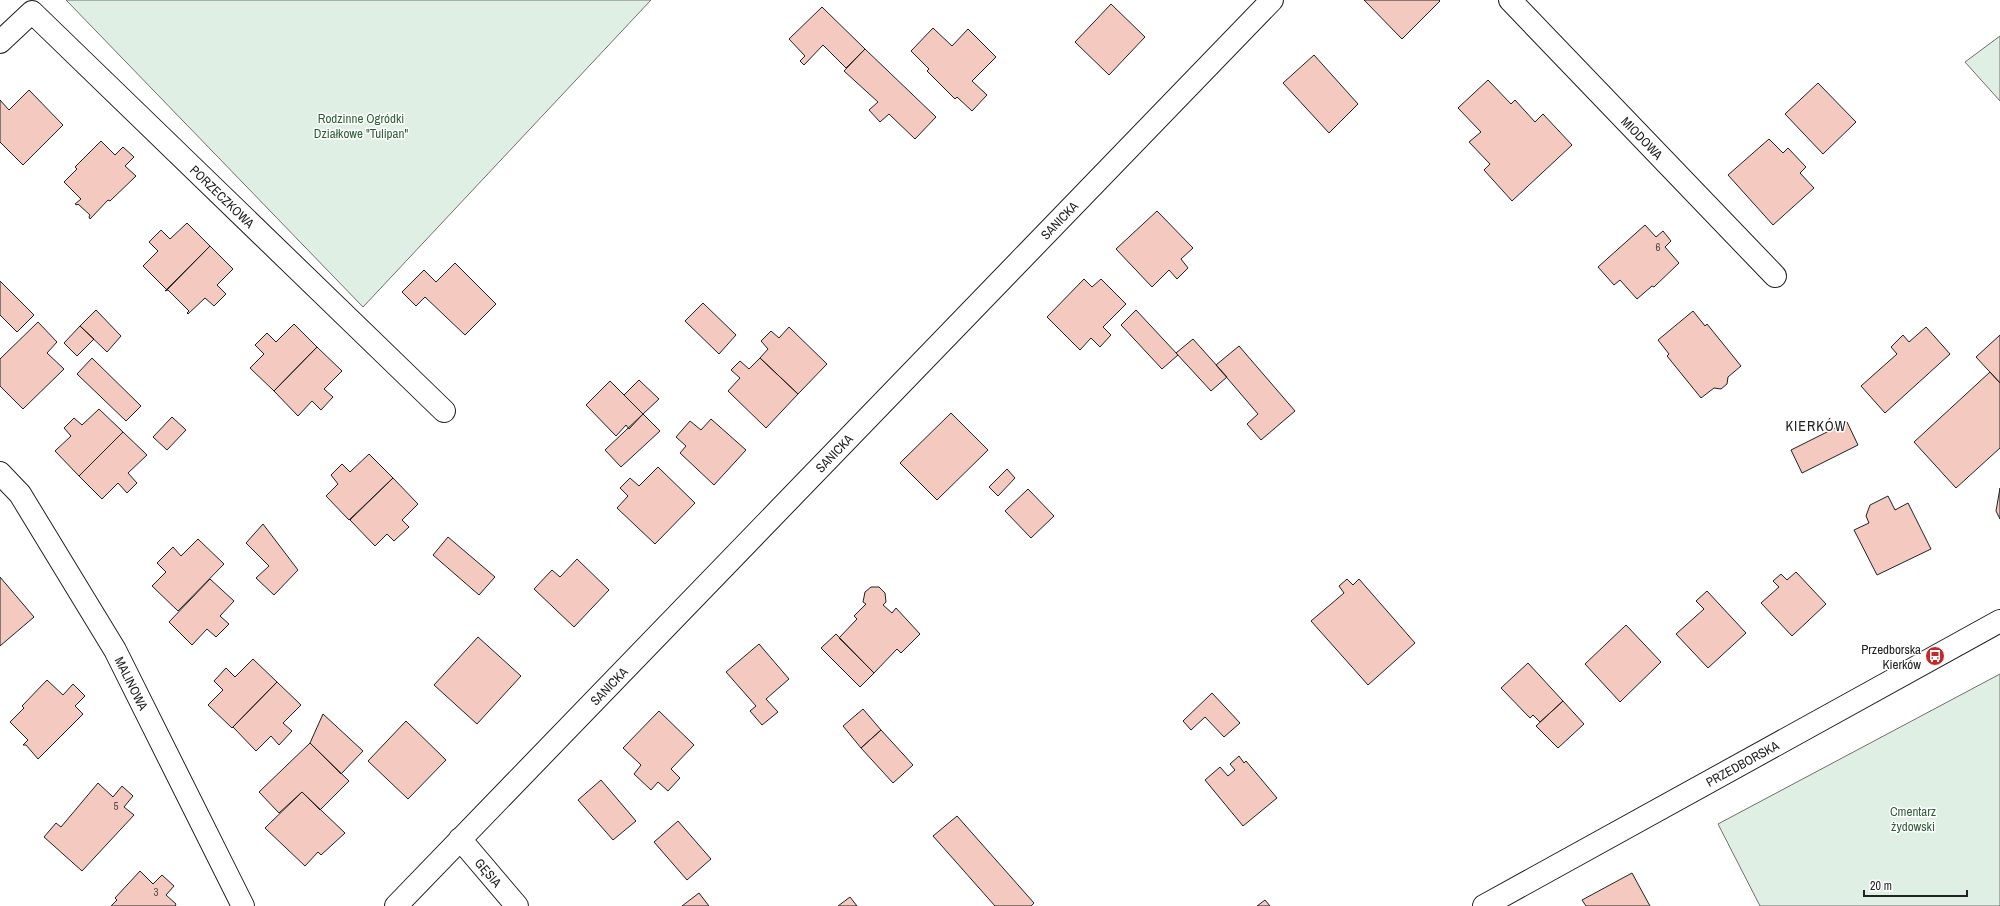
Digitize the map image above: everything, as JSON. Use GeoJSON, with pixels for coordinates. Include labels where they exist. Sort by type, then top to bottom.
{"type":"FeatureCollection","features":[{"type":"Feature","properties":{"kind":"street","name":"SANICKA"},"geometry":{"type":"LineString","coordinates":[[396,906],[1272,0]]}},
{"type":"Feature","properties":{"kind":"street","name":"MIODOWA"},"geometry":{"type":"LineString","coordinates":[[1510,0],[1775,276]]}},
{"type":"Feature","properties":{"kind":"street","name":"PORZECZKOWA"},"geometry":{"type":"LineString","coordinates":[[0,42],[32,12],[444,411]]}},
{"type":"Feature","properties":{"kind":"street","name":"MALINOWA"},"geometry":{"type":"LineString","coordinates":[[0,473],[20,494],[115,650],[243,906]]}},
{"type":"Feature","properties":{"kind":"street","name":"PRZEDBORSKA"},"geometry":{"type":"LineString","coordinates":[[1484,906],[2000,621]]}},
{"type":"Feature","properties":{"kind":"street","name":"GĘSIA"},"geometry":{"type":"LineString","coordinates":[[460,839],[517,906]]}},
{"type":"Feature","properties":{"kind":"green space","name":"Rodzinne Ogródki Działkowe \"Tulipan\""},"geometry":{"type":"Polygon","coordinates":[[[66,0],[651,0],[363,307],[66,0]]]}},
{"type":"Feature","properties":{"kind":"green space"},"geometry":{"type":"Polygon","coordinates":[[[2000,36],[2000,101],[1965,62],[2000,36]]]}},
{"type":"Feature","properties":{"kind":"green space","name":"Cmentarz żydowski"},"geometry":{"type":"Polygon","coordinates":[[[2000,674],[2000,906],[1760,906],[1718,824],[2000,674]]]}},
{"type":"Feature","properties":{"kind":"building"},"geometry":{"type":"Polygon","coordinates":[[[1364,0],[1439,0],[1440,1],[1402,39],[1364,0]]]}},
{"type":"Feature","properties":{"kind":"building"},"geometry":{"type":"Polygon","coordinates":[[[1111,4],[1145,37],[1109,75],[1075,42],[1111,4]]]}},
{"type":"Feature","properties":{"kind":"building"},"geometry":{"type":"Polygon","coordinates":[[[822,7],[865,49],[846,68],[823,45],[804,65],[800,61],[805,56],[789,39],[822,7]]]}},
{"type":"Feature","properties":{"kind":"building"},"geometry":{"type":"Polygon","coordinates":[[[933,28],[952,46],[968,29],[996,57],[972,81],[987,95],[972,111],[957,97],[955,99],[927,71],[929,69],[911,51],[933,28]]]}},
{"type":"Feature","properties":{"kind":"building"},"geometry":{"type":"Polygon","coordinates":[[[865,49],[936,117],[915,139],[889,114],[880,122],[869,110],[878,102],[844,71],[865,49]]]}},
{"type":"Feature","properties":{"kind":"building"},"geometry":{"type":"Polygon","coordinates":[[[1314,55],[1358,104],[1329,133],[1283,83],[1314,55]]]}},
{"type":"Feature","properties":{"kind":"building"},"geometry":{"type":"Polygon","coordinates":[[[1488,80],[1511,104],[1515,100],[1535,122],[1543,114],[1572,145],[1512,201],[1484,170],[1490,164],[1469,142],[1481,132],[1458,108],[1488,80]]]}},
{"type":"Feature","properties":{"kind":"building"},"geometry":{"type":"Polygon","coordinates":[[[1818,83],[1856,122],[1823,154],[1785,114],[1818,83]]]}},
{"type":"Feature","properties":{"kind":"building"},"geometry":{"type":"Polygon","coordinates":[[[29,90],[63,125],[23,165],[0,142],[0,100],[9,110],[29,90]]]}},
{"type":"Feature","properties":{"kind":"building"},"geometry":{"type":"Polygon","coordinates":[[[1769,139],[1783,153],[1788,148],[1806,167],[1800,173],[1814,188],[1773,225],[1728,175],[1769,139]]]}},
{"type":"Feature","properties":{"kind":"building"},"geometry":{"type":"Polygon","coordinates":[[[101,141],[115,155],[123,147],[134,157],[125,166],[136,176],[110,201],[108,200],[90,219],[90,215],[78,204],[75,204],[81,199],[64,182],[77,169],[75,167],[101,141]]]}},
{"type":"Feature","properties":{"kind":"building"},"geometry":{"type":"Polygon","coordinates":[[[1157,211],[1193,248],[1181,259],[1188,268],[1177,279],[1169,270],[1152,287],[1116,249],[1157,211]]]}},
{"type":"Feature","properties":{"kind":"building"},"geometry":{"type":"Polygon","coordinates":[[[187,223],[210,246],[167,290],[143,266],[158,251],[149,242],[161,230],[170,239],[187,223]]]}},
{"type":"Feature","properties":{"kind":"building"},"geometry":{"type":"Polygon","coordinates":[[[1645,225],[1656,237],[1663,231],[1671,241],[1665,247],[1679,263],[1654,287],[1652,286],[1637,299],[1620,280],[1614,285],[1598,267],[1645,225]]]}},
{"type":"Feature","properties":{"kind":"building"},"geometry":{"type":"Polygon","coordinates":[[[210,246],[233,269],[217,285],[226,294],[214,306],[205,298],[188,314],[187,313],[189,311],[168,290],[165,291],[210,246]]]}},
{"type":"Feature","properties":{"kind":"building"},"geometry":{"type":"Polygon","coordinates":[[[455,263],[496,304],[465,335],[425,297],[416,306],[402,292],[424,270],[436,282],[455,263]]]}},
{"type":"Feature","properties":{"kind":"building"},"geometry":{"type":"Polygon","coordinates":[[[1084,279],[1092,287],[1101,279],[1126,304],[1103,327],[1111,335],[1100,347],[1091,338],[1080,350],[1047,317],[1084,279]]]}},
{"type":"Feature","properties":{"kind":"building"},"geometry":{"type":"Polygon","coordinates":[[[0,281],[34,315],[17,332],[0,315],[0,281]]]}},
{"type":"Feature","properties":{"kind":"building"},"geometry":{"type":"Polygon","coordinates":[[[703,303],[736,335],[719,354],[685,321],[703,303]]]}},
{"type":"Feature","properties":{"kind":"building"},"geometry":{"type":"Polygon","coordinates":[[[96,310],[121,336],[107,352],[80,326],[96,310]]]}},
{"type":"Feature","properties":{"kind":"building"},"geometry":{"type":"Polygon","coordinates":[[[1136,310],[1178,355],[1162,369],[1121,325],[1136,310]]]}},
{"type":"Feature","properties":{"kind":"building"},"geometry":{"type":"Polygon","coordinates":[[[1693,311],[1705,326],[1707,324],[1741,366],[1728,377],[1727,384],[1721,389],[1714,388],[1701,398],[1667,356],[1669,354],[1658,340],[1693,311]]]}},
{"type":"Feature","properties":{"kind":"building"},"geometry":{"type":"Polygon","coordinates":[[[38,322],[57,342],[47,353],[64,369],[23,409],[0,386],[0,359],[38,322]]]}},
{"type":"Feature","properties":{"kind":"building"},"geometry":{"type":"Polygon","coordinates":[[[294,324],[317,347],[274,391],[250,368],[264,354],[255,345],[267,333],[276,342],[294,324]]]}},
{"type":"Feature","properties":{"kind":"building"},"geometry":{"type":"Polygon","coordinates":[[[80,326],[94,339],[77,356],[64,343],[80,326]]]}},
{"type":"Feature","properties":{"kind":"building"},"geometry":{"type":"Polygon","coordinates":[[[789,327],[827,364],[798,394],[760,358],[768,349],[761,341],[771,331],[779,338],[789,327]]]}},
{"type":"Feature","properties":{"kind":"building"},"geometry":{"type":"Polygon","coordinates":[[[1926,327],[1950,354],[1885,413],[1861,386],[1897,354],[1891,347],[1903,335],[1909,342],[1926,327]]]}},
{"type":"Feature","properties":{"kind":"building"},"geometry":{"type":"Polygon","coordinates":[[[2000,335],[2000,383],[1976,357],[2000,335]]]}},
{"type":"Feature","properties":{"kind":"building"},"geometry":{"type":"Polygon","coordinates":[[[1193,339],[1227,377],[1211,391],[1176,353],[1193,339]]]}},
{"type":"Feature","properties":{"kind":"building"},"geometry":{"type":"Polygon","coordinates":[[[1239,346],[1295,411],[1261,440],[1247,424],[1258,414],[1216,365],[1239,346]]]}},
{"type":"Feature","properties":{"kind":"building"},"geometry":{"type":"Polygon","coordinates":[[[317,347],[342,371],[324,389],[333,397],[321,410],[312,401],[298,416],[274,391],[317,347]]]}},
{"type":"Feature","properties":{"kind":"building"},"geometry":{"type":"Polygon","coordinates":[[[92,358],[141,406],[126,421],[77,374],[92,358]]]}},
{"type":"Feature","properties":{"kind":"building"},"geometry":{"type":"Polygon","coordinates":[[[760,358],[798,394],[766,428],[728,391],[740,378],[731,370],[740,361],[749,369],[760,358]]]}},
{"type":"Feature","properties":{"kind":"building"},"geometry":{"type":"Polygon","coordinates":[[[1990,372],[2000,383],[2000,448],[1956,488],[1914,442],[1990,372]]]}},
{"type":"Feature","properties":{"kind":"building"},"geometry":{"type":"Polygon","coordinates":[[[639,380],[659,399],[643,414],[624,395],[639,380]]]}},
{"type":"Feature","properties":{"kind":"building"},"geometry":{"type":"Polygon","coordinates":[[[610,381],[643,414],[629,429],[626,425],[616,436],[586,405],[610,381]]]}},
{"type":"Feature","properties":{"kind":"building"},"geometry":{"type":"Polygon","coordinates":[[[99,409],[123,432],[79,476],[55,451],[71,436],[64,428],[74,418],[82,425],[99,409]]]}},
{"type":"Feature","properties":{"kind":"building"},"geometry":{"type":"Polygon","coordinates":[[[951,413],[988,450],[937,500],[900,463],[951,413]]]}},
{"type":"Feature","properties":{"kind":"building"},"geometry":{"type":"Polygon","coordinates":[[[643,414],[660,431],[621,467],[605,450],[643,414]]]}},
{"type":"Feature","properties":{"kind":"building"},"geometry":{"type":"Polygon","coordinates":[[[172,417],[186,430],[167,450],[153,437],[172,417]]]}},
{"type":"Feature","properties":{"kind":"building"},"geometry":{"type":"Polygon","coordinates":[[[711,419],[746,450],[714,485],[680,453],[686,446],[676,437],[690,421],[701,430],[711,419]]]}},
{"type":"Feature","properties":{"kind":"building"},"geometry":{"type":"Polygon","coordinates":[[[1847,422],[1858,445],[1802,473],[1791,450],[1847,422]]]}},
{"type":"Feature","properties":{"kind":"building"},"geometry":{"type":"Polygon","coordinates":[[[123,432],[147,455],[128,473],[137,483],[127,493],[118,483],[102,499],[79,476],[123,432]]]}},
{"type":"Feature","properties":{"kind":"building"},"geometry":{"type":"Polygon","coordinates":[[[369,454],[393,478],[349,520],[326,496],[338,484],[331,475],[342,464],[350,472],[369,454]]]}},
{"type":"Feature","properties":{"kind":"building"},"geometry":{"type":"Polygon","coordinates":[[[658,467],[695,503],[655,544],[617,508],[628,496],[620,488],[630,478],[639,486],[658,467]]]}},
{"type":"Feature","properties":{"kind":"building"},"geometry":{"type":"Polygon","coordinates":[[[1007,469],[1015,478],[998,496],[989,487],[1007,469]]]}},
{"type":"Feature","properties":{"kind":"building"},"geometry":{"type":"Polygon","coordinates":[[[393,478],[418,504],[402,520],[409,527],[394,541],[387,534],[375,546],[350,520],[393,478]]]}},
{"type":"Feature","properties":{"kind":"building"},"geometry":{"type":"Polygon","coordinates":[[[2000,488],[2000,519],[1996,511],[2000,488]]]}},
{"type":"Feature","properties":{"kind":"building"},"geometry":{"type":"Polygon","coordinates":[[[1028,489],[1054,516],[1031,538],[1005,511],[1028,489]]]}},
{"type":"Feature","properties":{"kind":"building"},"geometry":{"type":"Polygon","coordinates":[[[1888,496],[1895,510],[1908,503],[1931,549],[1877,575],[1854,530],[1869,523],[1866,516],[1870,505],[1888,496]]]}},
{"type":"Feature","properties":{"kind":"building"},"geometry":{"type":"Polygon","coordinates":[[[263,524],[298,570],[274,595],[256,578],[269,566],[246,543],[263,524]]]}},
{"type":"Feature","properties":{"kind":"building"},"geometry":{"type":"Polygon","coordinates":[[[448,537],[495,577],[479,595],[433,555],[448,537]]]}},
{"type":"Feature","properties":{"kind":"building"},"geometry":{"type":"Polygon","coordinates":[[[198,539],[224,564],[178,611],[152,586],[166,572],[157,563],[173,547],[181,556],[198,539]]]}},
{"type":"Feature","properties":{"kind":"building"},"geometry":{"type":"Polygon","coordinates":[[[577,559],[609,590],[574,627],[534,589],[552,570],[560,577],[577,559]]]}},
{"type":"Feature","properties":{"kind":"building"},"geometry":{"type":"Polygon","coordinates":[[[1796,572],[1826,604],[1792,636],[1761,603],[1779,587],[1773,581],[1781,574],[1787,580],[1796,572]]]}},
{"type":"Feature","properties":{"kind":"building"},"geometry":{"type":"Polygon","coordinates":[[[0,577],[34,617],[0,646],[0,577]]]}},
{"type":"Feature","properties":{"kind":"building"},"geometry":{"type":"Polygon","coordinates":[[[210,579],[234,601],[220,616],[229,624],[216,637],[207,629],[192,645],[169,622],[210,579]]]}},
{"type":"Feature","properties":{"kind":"building"},"geometry":{"type":"Polygon","coordinates":[[[1347,579],[1353,585],[1359,579],[1415,643],[1368,685],[1311,621],[1344,593],[1339,586],[1347,579]]]}},
{"type":"Feature","properties":{"kind":"building"},"geometry":{"type":"Polygon","coordinates":[[[871,587],[879,587],[885,593],[886,602],[883,605],[892,613],[896,608],[920,634],[901,653],[897,649],[874,673],[839,638],[857,619],[854,616],[866,604],[863,602],[865,592],[871,587]]]}},
{"type":"Feature","properties":{"kind":"building"},"geometry":{"type":"Polygon","coordinates":[[[1707,591],[1746,633],[1708,668],[1676,634],[1704,609],[1696,601],[1707,591]]]}},
{"type":"Feature","properties":{"kind":"building"},"geometry":{"type":"Polygon","coordinates":[[[1626,625],[1661,662],[1620,702],[1585,664],[1626,625]]]}},
{"type":"Feature","properties":{"kind":"building"},"geometry":{"type":"Polygon","coordinates":[[[836,634],[874,673],[860,687],[821,648],[836,634]]]}},
{"type":"Feature","properties":{"kind":"building"},"geometry":{"type":"Polygon","coordinates":[[[478,637],[521,676],[477,724],[434,685],[478,637]]]}},
{"type":"Feature","properties":{"kind":"building"},"geometry":{"type":"Polygon","coordinates":[[[759,644],[789,679],[766,699],[778,712],[762,725],[750,711],[756,706],[726,672],[759,644]]]}},
{"type":"Feature","properties":{"kind":"building"},"geometry":{"type":"Polygon","coordinates":[[[253,659],[277,682],[232,728],[208,705],[223,690],[214,681],[226,668],[235,677],[253,659]]]}},
{"type":"Feature","properties":{"kind":"building"},"geometry":{"type":"Polygon","coordinates":[[[1528,663],[1563,701],[1540,722],[1533,715],[1530,718],[1501,688],[1528,663]]]}},
{"type":"Feature","properties":{"kind":"building"},"geometry":{"type":"Polygon","coordinates":[[[47,680],[63,695],[73,684],[85,696],[75,706],[83,714],[38,759],[26,745],[23,745],[28,740],[10,722],[24,708],[22,706],[47,680]]]}},
{"type":"Feature","properties":{"kind":"building"},"geometry":{"type":"Polygon","coordinates":[[[277,682],[301,705],[283,723],[292,731],[279,745],[271,736],[256,751],[233,727],[277,682]]]}},
{"type":"Feature","properties":{"kind":"building"},"geometry":{"type":"Polygon","coordinates":[[[1212,693],[1240,723],[1224,737],[1205,717],[1191,730],[1183,721],[1212,693]]]}},
{"type":"Feature","properties":{"kind":"building"},"geometry":{"type":"Polygon","coordinates":[[[1563,701],[1584,724],[1558,748],[1536,726],[1563,701]]]}},
{"type":"Feature","properties":{"kind":"building"},"geometry":{"type":"Polygon","coordinates":[[[863,709],[881,730],[861,748],[843,726],[863,709]]]}},
{"type":"Feature","properties":{"kind":"building"},"geometry":{"type":"Polygon","coordinates":[[[659,711],[694,745],[671,769],[680,778],[668,791],[658,782],[651,790],[634,774],[641,765],[623,748],[659,711]]]}},
{"type":"Feature","properties":{"kind":"building"},"geometry":{"type":"Polygon","coordinates":[[[323,714],[363,751],[341,774],[310,743],[323,714]]]}},
{"type":"Feature","properties":{"kind":"building"},"geometry":{"type":"Polygon","coordinates":[[[406,721],[446,760],[408,799],[368,761],[406,721]]]}},
{"type":"Feature","properties":{"kind":"building"},"geometry":{"type":"Polygon","coordinates":[[[881,730],[913,765],[893,783],[861,748],[881,730]]]}},
{"type":"Feature","properties":{"kind":"building"},"geometry":{"type":"Polygon","coordinates":[[[310,743],[349,781],[320,810],[302,792],[279,813],[259,792],[310,743]]]}},
{"type":"Feature","properties":{"kind":"building"},"geometry":{"type":"Polygon","coordinates":[[[1239,756],[1244,763],[1246,761],[1277,798],[1243,826],[1205,780],[1220,767],[1228,776],[1235,770],[1230,764],[1239,756]]]}},
{"type":"Feature","properties":{"kind":"building"},"geometry":{"type":"Polygon","coordinates":[[[601,780],[636,821],[613,840],[578,800],[601,780]]]}},
{"type":"Feature","properties":{"kind":"building"},"geometry":{"type":"Polygon","coordinates":[[[98,783],[113,797],[122,786],[133,796],[124,807],[134,815],[82,871],[44,837],[56,823],[61,827],[98,783]]]}},
{"type":"Feature","properties":{"kind":"building"},"geometry":{"type":"Polygon","coordinates":[[[302,792],[345,833],[321,855],[318,852],[305,866],[265,828],[302,792]]]}},
{"type":"Feature","properties":{"kind":"building"},"geometry":{"type":"Polygon","coordinates":[[[957,816],[1034,903],[1031,906],[995,906],[933,836],[957,816]]]}},
{"type":"Feature","properties":{"kind":"building"},"geometry":{"type":"Polygon","coordinates":[[[678,821],[711,859],[687,880],[654,842],[678,821]]]}},
{"type":"Feature","properties":{"kind":"building"},"geometry":{"type":"Polygon","coordinates":[[[140,871],[153,884],[162,875],[174,886],[166,895],[176,904],[175,906],[111,906],[117,900],[115,898],[140,871]]]}},
{"type":"Feature","properties":{"kind":"building"},"geometry":{"type":"Polygon","coordinates":[[[1632,873],[1650,906],[1586,906],[1582,900],[1632,873]]]}},
{"type":"Feature","properties":{"kind":"building"},"geometry":{"type":"Polygon","coordinates":[[[699,893],[709,906],[682,906],[699,893]]]}},
{"type":"Feature","properties":{"kind":"building"},"geometry":{"type":"Polygon","coordinates":[[[850,897],[857,906],[838,906],[850,897]]]}},
{"type":"Feature","properties":{"kind":"building"},"geometry":{"type":"Polygon","coordinates":[[[1265,900],[1270,906],[1257,906],[1265,900]]]}},
{"type":"Feature","properties":{"kind":"place","name":"Przedborska Kierków"},"geometry":{"type":"Point","coordinates":[1935,656]}},
{"type":"Feature","properties":{"kind":"district","name":"KIERKÓW"},"geometry":{"type":"Point","coordinates":[1816,426]}}]}
